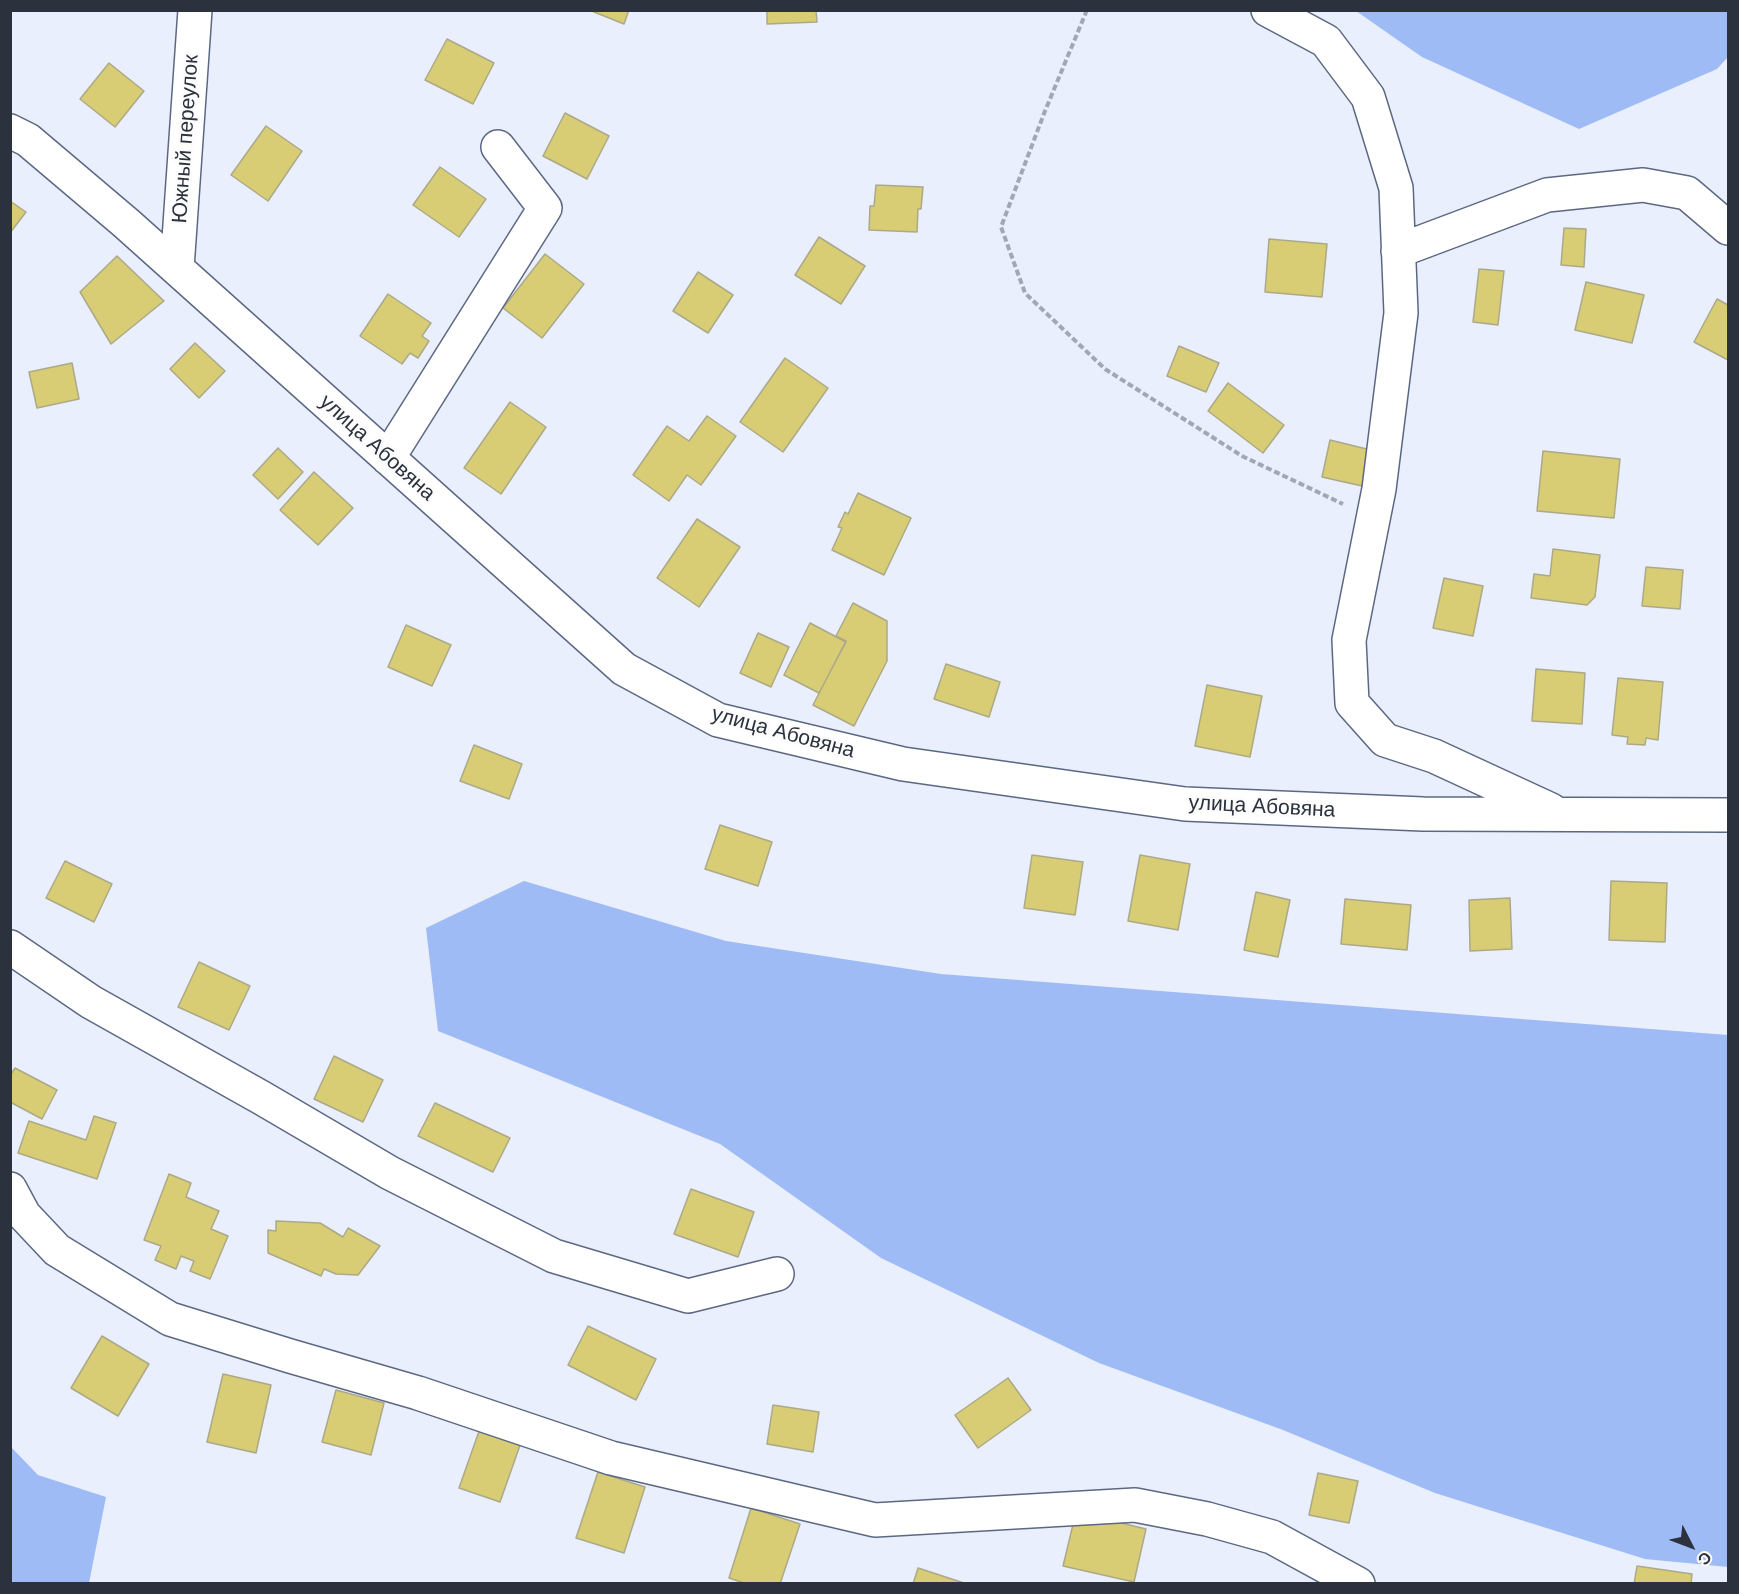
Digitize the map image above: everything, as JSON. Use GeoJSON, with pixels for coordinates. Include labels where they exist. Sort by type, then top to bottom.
{"type":"FeatureCollection","features":[{"type":"Feature","properties":{"kind":"street","name":"Южный переулок"},"geometry":{"type":"LineString","coordinates":[[177,268],[195,10]]}},
{"type":"Feature","properties":{"kind":"street"},"geometry":{"type":"LineString","coordinates":[[1268,10],[1326,41],[1368,97],[1396,188],[1401,313],[1379,489],[1349,640],[1352,704],[1385,740],[1434,756],[1561,814]]}},
{"type":"Feature","properties":{"kind":"street","name":"улица Абовяна"},"geometry":{"type":"LineString","coordinates":[[10,131],[28,140],[126,222],[624,669],[718,720],[903,764],[1185,804],[1423,814],[1728,815]]}},
{"type":"Feature","properties":{"kind":"street"},"geometry":{"type":"LineString","coordinates":[[388,458],[546,208],[498,147]]}},
{"type":"Feature","properties":{"kind":"street"},"geometry":{"type":"LineString","coordinates":[[1398,251],[1547,195],[1643,185],[1687,194],[1728,228]]}},
{"type":"Feature","properties":{"kind":"street"},"geometry":{"type":"LineString","coordinates":[[10,947],[92,1002],[390,1173],[554,1256],[688,1296],[777,1274]]}},
{"type":"Feature","properties":{"kind":"street"},"geometry":{"type":"LineString","coordinates":[[10,1189],[24,1215],[57,1250],[170,1319],[418,1393],[611,1458],[875,1520],[1135,1505],[1207,1519],[1272,1538],[1358,1584]]}},
{"type":"Feature","properties":{"kind":"path"},"geometry":{"type":"LineString","coordinates":[[1087,10],[1045,111],[1001,227],[1025,293],[1105,369],[1242,456],[1373,519]]}},
{"type":"Feature","properties":{"kind":"shaded area"},"geometry":{"type":"Polygon","coordinates":[[[1356,11],[1728,11],[1728,57],[1717,69],[1579,129],[1422,57],[1356,11]]]}},
{"type":"Feature","properties":{"kind":"shaded area"},"geometry":{"type":"Polygon","coordinates":[[[524,881],[726,941],[941,974],[1728,1035],[1728,1567],[1645,1559],[1435,1493],[1283,1430],[1099,1363],[881,1258],[720,1144],[438,1031],[426,928],[524,881]]]}},
{"type":"Feature","properties":{"kind":"shaded area"},"geometry":{"type":"Polygon","coordinates":[[[10,1446],[38,1475],[106,1497],[89,1583],[11,1583],[10,1446]]]}},
{"type":"Feature","properties":{"kind":"building"},"geometry":{"type":"Polygon","coordinates":[[[589,10],[629,10],[624,24],[589,10]]]}},
{"type":"Feature","properties":{"kind":"building"},"geometry":{"type":"Polygon","coordinates":[[[767,10],[816,10],[817,22],[767,24],[767,10]]]}},
{"type":"Feature","properties":{"kind":"building"},"geometry":{"type":"Polygon","coordinates":[[[447,39],[494,63],[473,104],[425,80],[447,39]]]}},
{"type":"Feature","properties":{"kind":"building"},"geometry":{"type":"Polygon","coordinates":[[[109,63],[144,91],[115,127],[80,99],[109,63]]]}},
{"type":"Feature","properties":{"kind":"building"},"geometry":{"type":"Polygon","coordinates":[[[565,113],[609,136],[587,179],[543,156],[565,113]]]}},
{"type":"Feature","properties":{"kind":"building"},"geometry":{"type":"Polygon","coordinates":[[[266,126],[302,151],[268,201],[231,175],[266,126]]]}},
{"type":"Feature","properties":{"kind":"building"},"geometry":{"type":"Polygon","coordinates":[[[440,167],[486,199],[459,237],[413,205],[440,167]]]}},
{"type":"Feature","properties":{"kind":"building"},"geometry":{"type":"Polygon","coordinates":[[[876,185],[923,187],[921,209],[918,209],[917,232],[869,230],[870,206],[874,206],[876,185]]]}},
{"type":"Feature","properties":{"kind":"building"},"geometry":{"type":"Polygon","coordinates":[[[10,201],[26,212],[10,233],[10,201]]]}},
{"type":"Feature","properties":{"kind":"building"},"geometry":{"type":"Polygon","coordinates":[[[1564,228],[1586,229],[1584,267],[1561,265],[1564,228]]]}},
{"type":"Feature","properties":{"kind":"building"},"geometry":{"type":"Polygon","coordinates":[[[819,237],[865,266],[841,304],[795,275],[819,237]]]}},
{"type":"Feature","properties":{"kind":"building"},"geometry":{"type":"Polygon","coordinates":[[[1269,239],[1327,244],[1322,297],[1265,292],[1269,239]]]}},
{"type":"Feature","properties":{"kind":"building"},"geometry":{"type":"Polygon","coordinates":[[[545,254],[584,284],[542,338],[503,308],[545,254]]]}},
{"type":"Feature","properties":{"kind":"building"},"geometry":{"type":"Polygon","coordinates":[[[117,256],[164,301],[111,344],[80,292],[117,256]]]}},
{"type":"Feature","properties":{"kind":"building"},"geometry":{"type":"Polygon","coordinates":[[[1479,269],[1504,271],[1498,325],[1473,322],[1479,269]]]}},
{"type":"Feature","properties":{"kind":"building"},"geometry":{"type":"Polygon","coordinates":[[[698,272],[733,295],[708,333],[673,311],[698,272]]]}},
{"type":"Feature","properties":{"kind":"building"},"geometry":{"type":"Polygon","coordinates":[[[1586,282],[1644,295],[1632,343],[1575,330],[1586,282]]]}},
{"type":"Feature","properties":{"kind":"building"},"geometry":{"type":"Polygon","coordinates":[[[388,294],[431,323],[422,336],[429,341],[418,358],[410,353],[402,364],[360,336],[388,294]]]}},
{"type":"Feature","properties":{"kind":"building"},"geometry":{"type":"Polygon","coordinates":[[[1717,299],[1728,305],[1728,360],[1694,342],[1717,299]]]}},
{"type":"Feature","properties":{"kind":"building"},"geometry":{"type":"Polygon","coordinates":[[[195,343],[225,371],[199,398],[170,369],[195,343]]]}},
{"type":"Feature","properties":{"kind":"building"},"geometry":{"type":"Polygon","coordinates":[[[1179,346],[1219,363],[1206,392],[1167,376],[1179,346]]]}},
{"type":"Feature","properties":{"kind":"building"},"geometry":{"type":"Polygon","coordinates":[[[785,358],[828,388],[783,452],[740,422],[785,358]]]}},
{"type":"Feature","properties":{"kind":"building"},"geometry":{"type":"Polygon","coordinates":[[[72,363],[79,399],[37,408],[29,372],[72,363]]]}},
{"type":"Feature","properties":{"kind":"building"},"geometry":{"type":"Polygon","coordinates":[[[1228,383],[1284,425],[1263,453],[1208,411],[1228,383]]]}},
{"type":"Feature","properties":{"kind":"building"},"geometry":{"type":"Polygon","coordinates":[[[510,402],[546,427],[501,494],[464,468],[510,402]]]}},
{"type":"Feature","properties":{"kind":"building"},"geometry":{"type":"Polygon","coordinates":[[[707,416],[736,436],[701,485],[687,475],[669,501],[633,475],[667,426],[689,441],[707,416]]]}},
{"type":"Feature","properties":{"kind":"building"},"geometry":{"type":"Polygon","coordinates":[[[1330,440],[1371,450],[1362,486],[1322,477],[1330,440]]]}},
{"type":"Feature","properties":{"kind":"building"},"geometry":{"type":"Polygon","coordinates":[[[278,448],[303,472],[278,499],[253,475],[278,448]]]}},
{"type":"Feature","properties":{"kind":"building"},"geometry":{"type":"Polygon","coordinates":[[[1543,451],[1620,459],[1614,518],[1537,511],[1543,451]]]}},
{"type":"Feature","properties":{"kind":"building"},"geometry":{"type":"Polygon","coordinates":[[[314,472],[353,508],[318,545],[280,510],[314,472]]]}},
{"type":"Feature","properties":{"kind":"building"},"geometry":{"type":"Polygon","coordinates":[[[858,493],[911,518],[884,575],[832,550],[842,528],[838,527],[845,512],[848,514],[858,493]]]}},
{"type":"Feature","properties":{"kind":"building"},"geometry":{"type":"Polygon","coordinates":[[[697,519],[740,547],[699,607],[657,578],[697,519]]]}},
{"type":"Feature","properties":{"kind":"building"},"geometry":{"type":"Polygon","coordinates":[[[1553,549],[1600,555],[1595,597],[1587,605],[1531,598],[1534,574],[1550,576],[1553,549]]]}},
{"type":"Feature","properties":{"kind":"building"},"geometry":{"type":"Polygon","coordinates":[[[1646,567],[1683,570],[1680,609],[1642,606],[1646,567]]]}},
{"type":"Feature","properties":{"kind":"building"},"geometry":{"type":"Polygon","coordinates":[[[1444,578],[1483,586],[1473,636],[1433,628],[1444,578]]]}},
{"type":"Feature","properties":{"kind":"building"},"geometry":{"type":"Polygon","coordinates":[[[853,603],[887,621],[887,661],[854,726],[813,705],[846,641],[836,636],[853,603]]]}},
{"type":"Feature","properties":{"kind":"building"},"geometry":{"type":"Polygon","coordinates":[[[810,623],[846,642],[819,693],[784,675],[810,623]]]}},
{"type":"Feature","properties":{"kind":"building"},"geometry":{"type":"Polygon","coordinates":[[[406,625],[451,645],[432,686],[388,667],[406,625]]]}},
{"type":"Feature","properties":{"kind":"building"},"geometry":{"type":"Polygon","coordinates":[[[758,633],[789,647],[771,687],[740,673],[758,633]]]}},
{"type":"Feature","properties":{"kind":"building"},"geometry":{"type":"Polygon","coordinates":[[[946,664],[1000,682],[989,717],[934,699],[946,664]]]}},
{"type":"Feature","properties":{"kind":"building"},"geometry":{"type":"Polygon","coordinates":[[[1536,669],[1585,673],[1582,724],[1532,721],[1536,669]]]}},
{"type":"Feature","properties":{"kind":"building"},"geometry":{"type":"Polygon","coordinates":[[[1618,678],[1663,682],[1658,740],[1646,738],[1645,745],[1627,744],[1628,737],[1612,735],[1618,678]]]}},
{"type":"Feature","properties":{"kind":"building"},"geometry":{"type":"Polygon","coordinates":[[[1207,685],[1262,696],[1250,757],[1195,746],[1207,685]]]}},
{"type":"Feature","properties":{"kind":"building"},"geometry":{"type":"Polygon","coordinates":[[[474,745],[522,764],[509,799],[460,781],[474,745]]]}},
{"type":"Feature","properties":{"kind":"building"},"geometry":{"type":"Polygon","coordinates":[[[720,825],[772,842],[758,886],[705,869],[720,825]]]}},
{"type":"Feature","properties":{"kind":"building"},"geometry":{"type":"Polygon","coordinates":[[[1032,855],[1083,862],[1075,915],[1024,908],[1032,855]]]}},
{"type":"Feature","properties":{"kind":"building"},"geometry":{"type":"Polygon","coordinates":[[[1140,855],[1190,864],[1178,930],[1128,921],[1140,855]]]}},
{"type":"Feature","properties":{"kind":"building"},"geometry":{"type":"Polygon","coordinates":[[[65,861],[112,884],[94,922],[46,898],[65,861]]]}},
{"type":"Feature","properties":{"kind":"building"},"geometry":{"type":"Polygon","coordinates":[[[1611,881],[1667,883],[1665,942],[1609,940],[1611,881]]]}},
{"type":"Feature","properties":{"kind":"building"},"geometry":{"type":"Polygon","coordinates":[[[1256,892],[1290,900],[1278,957],[1244,950],[1256,892]]]}},
{"type":"Feature","properties":{"kind":"building"},"geometry":{"type":"Polygon","coordinates":[[[1510,898],[1512,949],[1470,951],[1469,900],[1510,898]]]}},
{"type":"Feature","properties":{"kind":"building"},"geometry":{"type":"Polygon","coordinates":[[[1345,899],[1411,905],[1407,950],[1341,944],[1345,899]]]}},
{"type":"Feature","properties":{"kind":"building"},"geometry":{"type":"Polygon","coordinates":[[[199,962],[250,986],[229,1030],[178,1007],[199,962]]]}},
{"type":"Feature","properties":{"kind":"building"},"geometry":{"type":"Polygon","coordinates":[[[334,1056],[383,1080],[363,1122],[314,1099],[334,1056]]]}},
{"type":"Feature","properties":{"kind":"building"},"geometry":{"type":"Polygon","coordinates":[[[15,1068],[57,1090],[42,1119],[10,1102],[10,1076],[15,1068]]]}},
{"type":"Feature","properties":{"kind":"building"},"geometry":{"type":"Polygon","coordinates":[[[435,1103],[510,1138],[493,1172],[418,1136],[435,1103]]]}},
{"type":"Feature","properties":{"kind":"building"},"geometry":{"type":"Polygon","coordinates":[[[94,1116],[116,1123],[97,1179],[18,1153],[29,1121],[86,1140],[94,1116]]]}},
{"type":"Feature","properties":{"kind":"building"},"geometry":{"type":"Polygon","coordinates":[[[169,1174],[191,1183],[186,1197],[219,1211],[211,1229],[228,1236],[210,1279],[190,1271],[194,1261],[181,1256],[176,1269],[155,1260],[161,1246],[144,1240],[169,1174]]]}},
{"type":"Feature","properties":{"kind":"building"},"geometry":{"type":"Polygon","coordinates":[[[691,1189],[754,1212],[738,1257],[674,1234],[691,1189]]]}},
{"type":"Feature","properties":{"kind":"building"},"geometry":{"type":"Polygon","coordinates":[[[276,1221],[320,1223],[343,1237],[348,1228],[380,1246],[358,1275],[336,1274],[324,1269],[321,1276],[268,1253],[268,1230],[276,1231],[276,1221]]]}},
{"type":"Feature","properties":{"kind":"building"},"geometry":{"type":"Polygon","coordinates":[[[588,1326],[656,1359],[636,1400],[568,1365],[588,1326]]]}},
{"type":"Feature","properties":{"kind":"building"},"geometry":{"type":"Polygon","coordinates":[[[102,1336],[149,1364],[118,1416],[71,1388],[102,1336]]]}},
{"type":"Feature","properties":{"kind":"building"},"geometry":{"type":"Polygon","coordinates":[[[223,1374],[271,1385],[256,1453],[207,1442],[223,1374]]]}},
{"type":"Feature","properties":{"kind":"building"},"geometry":{"type":"Polygon","coordinates":[[[1008,1378],[1031,1410],[978,1448],[955,1415],[1008,1378]]]}},
{"type":"Feature","properties":{"kind":"building"},"geometry":{"type":"Polygon","coordinates":[[[336,1390],[384,1403],[371,1455],[322,1442],[336,1390]]]}},
{"type":"Feature","properties":{"kind":"building"},"geometry":{"type":"Polygon","coordinates":[[[773,1405],[819,1412],[813,1452],[767,1444],[773,1405]]]}},
{"type":"Feature","properties":{"kind":"building"},"geometry":{"type":"Polygon","coordinates":[[[483,1420],[524,1434],[500,1502],[459,1488],[483,1420]]]}},
{"type":"Feature","properties":{"kind":"building"},"geometry":{"type":"Polygon","coordinates":[[[598,1472],[645,1487],[624,1553],[576,1538],[598,1472]]]}},
{"type":"Feature","properties":{"kind":"building"},"geometry":{"type":"Polygon","coordinates":[[[1318,1473],[1358,1481],[1349,1523],[1309,1515],[1318,1473]]]}},
{"type":"Feature","properties":{"kind":"building"},"geometry":{"type":"Polygon","coordinates":[[[751,1508],[800,1524],[780,1584],[747,1584],[729,1578],[751,1508]]]}},
{"type":"Feature","properties":{"kind":"building"},"geometry":{"type":"Polygon","coordinates":[[[1076,1512],[1146,1529],[1134,1582],[1063,1566],[1076,1512]]]}},
{"type":"Feature","properties":{"kind":"building"},"geometry":{"type":"Polygon","coordinates":[[[1637,1566],[1692,1574],[1691,1584],[1634,1584],[1637,1566]]]}},
{"type":"Feature","properties":{"kind":"building"},"geometry":{"type":"Polygon","coordinates":[[[918,1568],[964,1583],[964,1584],[913,1584],[918,1568]]]}}]}
